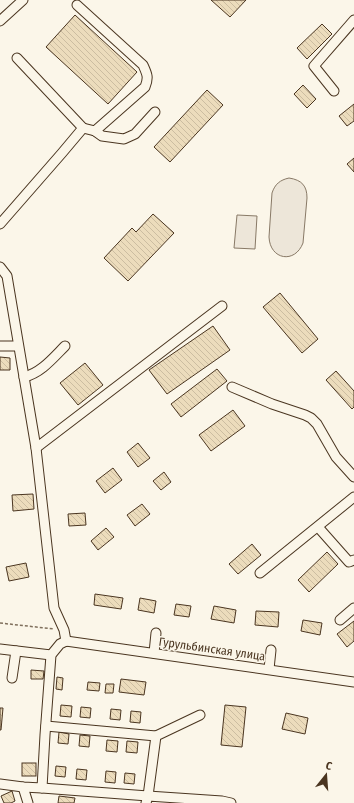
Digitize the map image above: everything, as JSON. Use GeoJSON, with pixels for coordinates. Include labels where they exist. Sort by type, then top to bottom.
{"type":"FeatureCollection","features":[{"type":"Feature","properties":{"kind":"street"},"geometry":{"type":"LineString","coordinates":[[0,21],[23,0]]}},
{"type":"Feature","properties":{"kind":"street"},"geometry":{"type":"LineString","coordinates":[[78,5],[143,65],[148,80],[145,87],[95,131]]}},
{"type":"Feature","properties":{"kind":"street"},"geometry":{"type":"LineString","coordinates":[[334,91],[314,66],[354,20]]}},
{"type":"Feature","properties":{"kind":"street"},"geometry":{"type":"LineString","coordinates":[[17,58],[83,128],[95,131],[102,136],[124,139],[135,134],[156,112]]}},
{"type":"Feature","properties":{"kind":"street"},"geometry":{"type":"LineString","coordinates":[[0,224],[83,128]]}},
{"type":"Feature","properties":{"kind":"street"},"geometry":{"type":"LineString","coordinates":[[0,267],[7,276],[36,448],[54,608],[64,630],[66,640],[60,644],[51,655],[42,788]]}},
{"type":"Feature","properties":{"kind":"street"},"geometry":{"type":"LineString","coordinates":[[36,448],[222,306]]}},
{"type":"Feature","properties":{"kind":"street"},"geometry":{"type":"LineString","coordinates":[[0,346],[18,346]]}},
{"type":"Feature","properties":{"kind":"street"},"geometry":{"type":"LineString","coordinates":[[24,377],[39,371],[65,346]]}},
{"type":"Feature","properties":{"kind":"street"},"geometry":{"type":"LineString","coordinates":[[232,387],[272,404],[311,418],[317,424],[336,457],[354,477]]}},
{"type":"Feature","properties":{"kind":"street"},"geometry":{"type":"LineString","coordinates":[[260,573],[354,497]]}},
{"type":"Feature","properties":{"kind":"street"},"geometry":{"type":"LineString","coordinates":[[318,527],[349,562],[354,560]]}},
{"type":"Feature","properties":{"kind":"street"},"geometry":{"type":"LineString","coordinates":[[340,620],[354,608]]}},
{"type":"Feature","properties":{"kind":"street"},"geometry":{"type":"LineString","coordinates":[[154,653],[156,633]]}},
{"type":"Feature","properties":{"kind":"street","name":"Гурульбинская улица"},"geometry":{"type":"LineString","coordinates":[[66,640],[354,682]]}},
{"type":"Feature","properties":{"kind":"street"},"geometry":{"type":"LineString","coordinates":[[0,649],[51,655]]}},
{"type":"Feature","properties":{"kind":"street"},"geometry":{"type":"LineString","coordinates":[[269,669],[271,650]]}},
{"type":"Feature","properties":{"kind":"street"},"geometry":{"type":"LineString","coordinates":[[12,678],[16,651]]}},
{"type":"Feature","properties":{"kind":"street"},"geometry":{"type":"LineString","coordinates":[[46,726],[156,736],[200,715]]}},
{"type":"Feature","properties":{"kind":"street"},"geometry":{"type":"LineString","coordinates":[[147,800],[156,736]]}},
{"type":"Feature","properties":{"kind":"street"},"geometry":{"type":"LineString","coordinates":[[0,784],[147,800],[222,801],[231,803]]}},
{"type":"Feature","properties":{"kind":"street"},"geometry":{"type":"LineString","coordinates":[[23,787],[28,803]]}},
{"type":"Feature","properties":{"kind":"path"},"geometry":{"type":"LineString","coordinates":[[0,623],[64,630]]}},
{"type":"Feature","properties":{"kind":"shaded area"},"geometry":{"type":"Polygon","coordinates":[[[289,178],[297,180],[303,184],[306,190],[307,198],[303,243],[299,250],[294,254],[283,256],[278,255],[270,245],[269,237],[272,193],[278,183],[289,178]]]}},
{"type":"Feature","properties":{"kind":"shaded area"},"geometry":{"type":"Polygon","coordinates":[[[237,215],[257,216],[255,249],[234,248],[237,215]]]}},
{"type":"Feature","properties":{"kind":"building"},"geometry":{"type":"Polygon","coordinates":[[[211,0],[246,0],[230,17],[211,0]]]}},
{"type":"Feature","properties":{"kind":"building"},"geometry":{"type":"Polygon","coordinates":[[[75,15],[137,72],[108,104],[46,47],[75,15]]]}},
{"type":"Feature","properties":{"kind":"building"},"geometry":{"type":"Polygon","coordinates":[[[322,24],[332,34],[307,59],[297,48],[322,24]]]}},
{"type":"Feature","properties":{"kind":"building"},"geometry":{"type":"Polygon","coordinates":[[[303,85],[316,99],[307,108],[294,94],[303,85]]]}},
{"type":"Feature","properties":{"kind":"building"},"geometry":{"type":"Polygon","coordinates":[[[207,90],[223,105],[170,162],[154,147],[207,90]]]}},
{"type":"Feature","properties":{"kind":"building"},"geometry":{"type":"Polygon","coordinates":[[[354,104],[354,121],[347,126],[339,116],[354,104]]]}},
{"type":"Feature","properties":{"kind":"building"},"geometry":{"type":"Polygon","coordinates":[[[354,158],[354,172],[347,164],[354,158]]]}},
{"type":"Feature","properties":{"kind":"building"},"geometry":{"type":"Polygon","coordinates":[[[153,214],[174,233],[128,281],[104,258],[132,228],[136,232],[153,214]]]}},
{"type":"Feature","properties":{"kind":"building"},"geometry":{"type":"Polygon","coordinates":[[[280,293],[318,339],[302,353],[263,307],[280,293]]]}},
{"type":"Feature","properties":{"kind":"building"},"geometry":{"type":"Polygon","coordinates":[[[213,326],[230,350],[167,394],[149,370],[213,326]]]}},
{"type":"Feature","properties":{"kind":"building"},"geometry":{"type":"Polygon","coordinates":[[[0,357],[10,358],[10,370],[0,370],[0,357]]]}},
{"type":"Feature","properties":{"kind":"building"},"geometry":{"type":"Polygon","coordinates":[[[85,363],[103,385],[78,405],[60,383],[85,363]]]}},
{"type":"Feature","properties":{"kind":"building"},"geometry":{"type":"Polygon","coordinates":[[[217,369],[227,381],[181,417],[171,404],[217,369]]]}},
{"type":"Feature","properties":{"kind":"building"},"geometry":{"type":"Polygon","coordinates":[[[336,371],[354,391],[354,407],[352,409],[326,380],[336,371]]]}},
{"type":"Feature","properties":{"kind":"building"},"geometry":{"type":"Polygon","coordinates":[[[233,410],[245,426],[211,451],[199,435],[233,410]]]}},
{"type":"Feature","properties":{"kind":"building"},"geometry":{"type":"Polygon","coordinates":[[[138,443],[150,458],[138,467],[127,452],[138,443]]]}},
{"type":"Feature","properties":{"kind":"building"},"geometry":{"type":"Polygon","coordinates":[[[113,468],[122,480],[105,493],[96,481],[113,468]]]}},
{"type":"Feature","properties":{"kind":"building"},"geometry":{"type":"Polygon","coordinates":[[[164,472],[171,482],[161,490],[153,481],[164,472]]]}},
{"type":"Feature","properties":{"kind":"building"},"geometry":{"type":"Polygon","coordinates":[[[33,494],[34,509],[13,511],[12,495],[33,494]]]}},
{"type":"Feature","properties":{"kind":"building"},"geometry":{"type":"Polygon","coordinates":[[[142,504],[150,514],[135,526],[127,515],[142,504]]]}},
{"type":"Feature","properties":{"kind":"building"},"geometry":{"type":"Polygon","coordinates":[[[85,513],[86,525],[69,526],[68,514],[85,513]]]}},
{"type":"Feature","properties":{"kind":"building"},"geometry":{"type":"Polygon","coordinates":[[[106,528],[114,537],[98,550],[91,541],[106,528]]]}},
{"type":"Feature","properties":{"kind":"building"},"geometry":{"type":"Polygon","coordinates":[[[252,544],[261,555],[238,574],[229,564],[252,544]]]}},
{"type":"Feature","properties":{"kind":"building"},"geometry":{"type":"Polygon","coordinates":[[[327,552],[338,564],[309,592],[298,580],[327,552]]]}},
{"type":"Feature","properties":{"kind":"building"},"geometry":{"type":"Polygon","coordinates":[[[26,563],[29,577],[9,581],[6,567],[26,563]]]}},
{"type":"Feature","properties":{"kind":"building"},"geometry":{"type":"Polygon","coordinates":[[[95,594],[123,598],[121,609],[94,605],[95,594]]]}},
{"type":"Feature","properties":{"kind":"building"},"geometry":{"type":"Polygon","coordinates":[[[140,598],[156,601],[154,613],[138,610],[140,598]]]}},
{"type":"Feature","properties":{"kind":"building"},"geometry":{"type":"Polygon","coordinates":[[[176,604],[191,606],[189,617],[174,615],[176,604]]]}},
{"type":"Feature","properties":{"kind":"building"},"geometry":{"type":"Polygon","coordinates":[[[214,606],[236,610],[234,623],[211,619],[214,606]]]}},
{"type":"Feature","properties":{"kind":"building"},"geometry":{"type":"Polygon","coordinates":[[[256,611],[279,612],[278,627],[255,625],[256,611]]]}},
{"type":"Feature","properties":{"kind":"building"},"geometry":{"type":"Polygon","coordinates":[[[303,620],[322,623],[320,635],[301,631],[303,620]]]}},
{"type":"Feature","properties":{"kind":"building"},"geometry":{"type":"Polygon","coordinates":[[[354,621],[354,641],[347,647],[337,634],[354,621]]]}},
{"type":"Feature","properties":{"kind":"building"},"geometry":{"type":"Polygon","coordinates":[[[31,670],[44,671],[43,679],[31,679],[31,670]]]}},
{"type":"Feature","properties":{"kind":"building"},"geometry":{"type":"Polygon","coordinates":[[[57,677],[63,678],[62,690],[56,689],[57,677]]]}},
{"type":"Feature","properties":{"kind":"building"},"geometry":{"type":"Polygon","coordinates":[[[121,679],[146,682],[144,695],[119,692],[121,679]]]}},
{"type":"Feature","properties":{"kind":"building"},"geometry":{"type":"Polygon","coordinates":[[[88,682],[100,683],[99,691],[87,690],[88,682]]]}},
{"type":"Feature","properties":{"kind":"building"},"geometry":{"type":"Polygon","coordinates":[[[106,684],[114,684],[113,693],[105,693],[106,684]]]}},
{"type":"Feature","properties":{"kind":"building"},"geometry":{"type":"Polygon","coordinates":[[[61,705],[72,706],[71,717],[60,716],[61,705]]]}},
{"type":"Feature","properties":{"kind":"building"},"geometry":{"type":"Polygon","coordinates":[[[225,705],[246,707],[242,747],[221,745],[225,705]]]}},
{"type":"Feature","properties":{"kind":"building"},"geometry":{"type":"Polygon","coordinates":[[[81,707],[91,708],[90,718],[80,717],[81,707]]]}},
{"type":"Feature","properties":{"kind":"building"},"geometry":{"type":"Polygon","coordinates":[[[0,708],[3,708],[1,730],[0,730],[0,708]]]}},
{"type":"Feature","properties":{"kind":"building"},"geometry":{"type":"Polygon","coordinates":[[[111,709],[121,710],[120,720],[110,719],[111,709]]]}},
{"type":"Feature","properties":{"kind":"building"},"geometry":{"type":"Polygon","coordinates":[[[131,711],[141,712],[140,723],[130,722],[131,711]]]}},
{"type":"Feature","properties":{"kind":"building"},"geometry":{"type":"Polygon","coordinates":[[[286,713],[308,718],[305,734],[282,729],[286,713]]]}},
{"type":"Feature","properties":{"kind":"building"},"geometry":{"type":"Polygon","coordinates":[[[59,732],[69,734],[68,744],[58,743],[59,732]]]}},
{"type":"Feature","properties":{"kind":"building"},"geometry":{"type":"Polygon","coordinates":[[[80,735],[90,736],[89,747],[79,746],[80,735]]]}},
{"type":"Feature","properties":{"kind":"building"},"geometry":{"type":"Polygon","coordinates":[[[107,740],[118,741],[117,752],[106,751],[107,740]]]}},
{"type":"Feature","properties":{"kind":"building"},"geometry":{"type":"Polygon","coordinates":[[[127,741],[138,742],[137,753],[126,752],[127,741]]]}},
{"type":"Feature","properties":{"kind":"building"},"geometry":{"type":"Polygon","coordinates":[[[22,763],[36,763],[36,776],[22,776],[22,763]]]}},
{"type":"Feature","properties":{"kind":"building"},"geometry":{"type":"Polygon","coordinates":[[[56,766],[66,767],[65,777],[55,776],[56,766]]]}},
{"type":"Feature","properties":{"kind":"building"},"geometry":{"type":"Polygon","coordinates":[[[77,769],[87,770],[86,780],[76,779],[77,769]]]}},
{"type":"Feature","properties":{"kind":"building"},"geometry":{"type":"Polygon","coordinates":[[[106,771],[116,772],[115,783],[105,782],[106,771]]]}},
{"type":"Feature","properties":{"kind":"building"},"geometry":{"type":"Polygon","coordinates":[[[125,773],[135,774],[134,784],[124,783],[125,773]]]}},
{"type":"Feature","properties":{"kind":"building"},"geometry":{"type":"Polygon","coordinates":[[[12,791],[15,801],[11,803],[4,803],[1,796],[12,791]]]}},
{"type":"Feature","properties":{"kind":"building"},"geometry":{"type":"Polygon","coordinates":[[[59,796],[75,798],[74,803],[58,803],[59,796]]]}}]}
